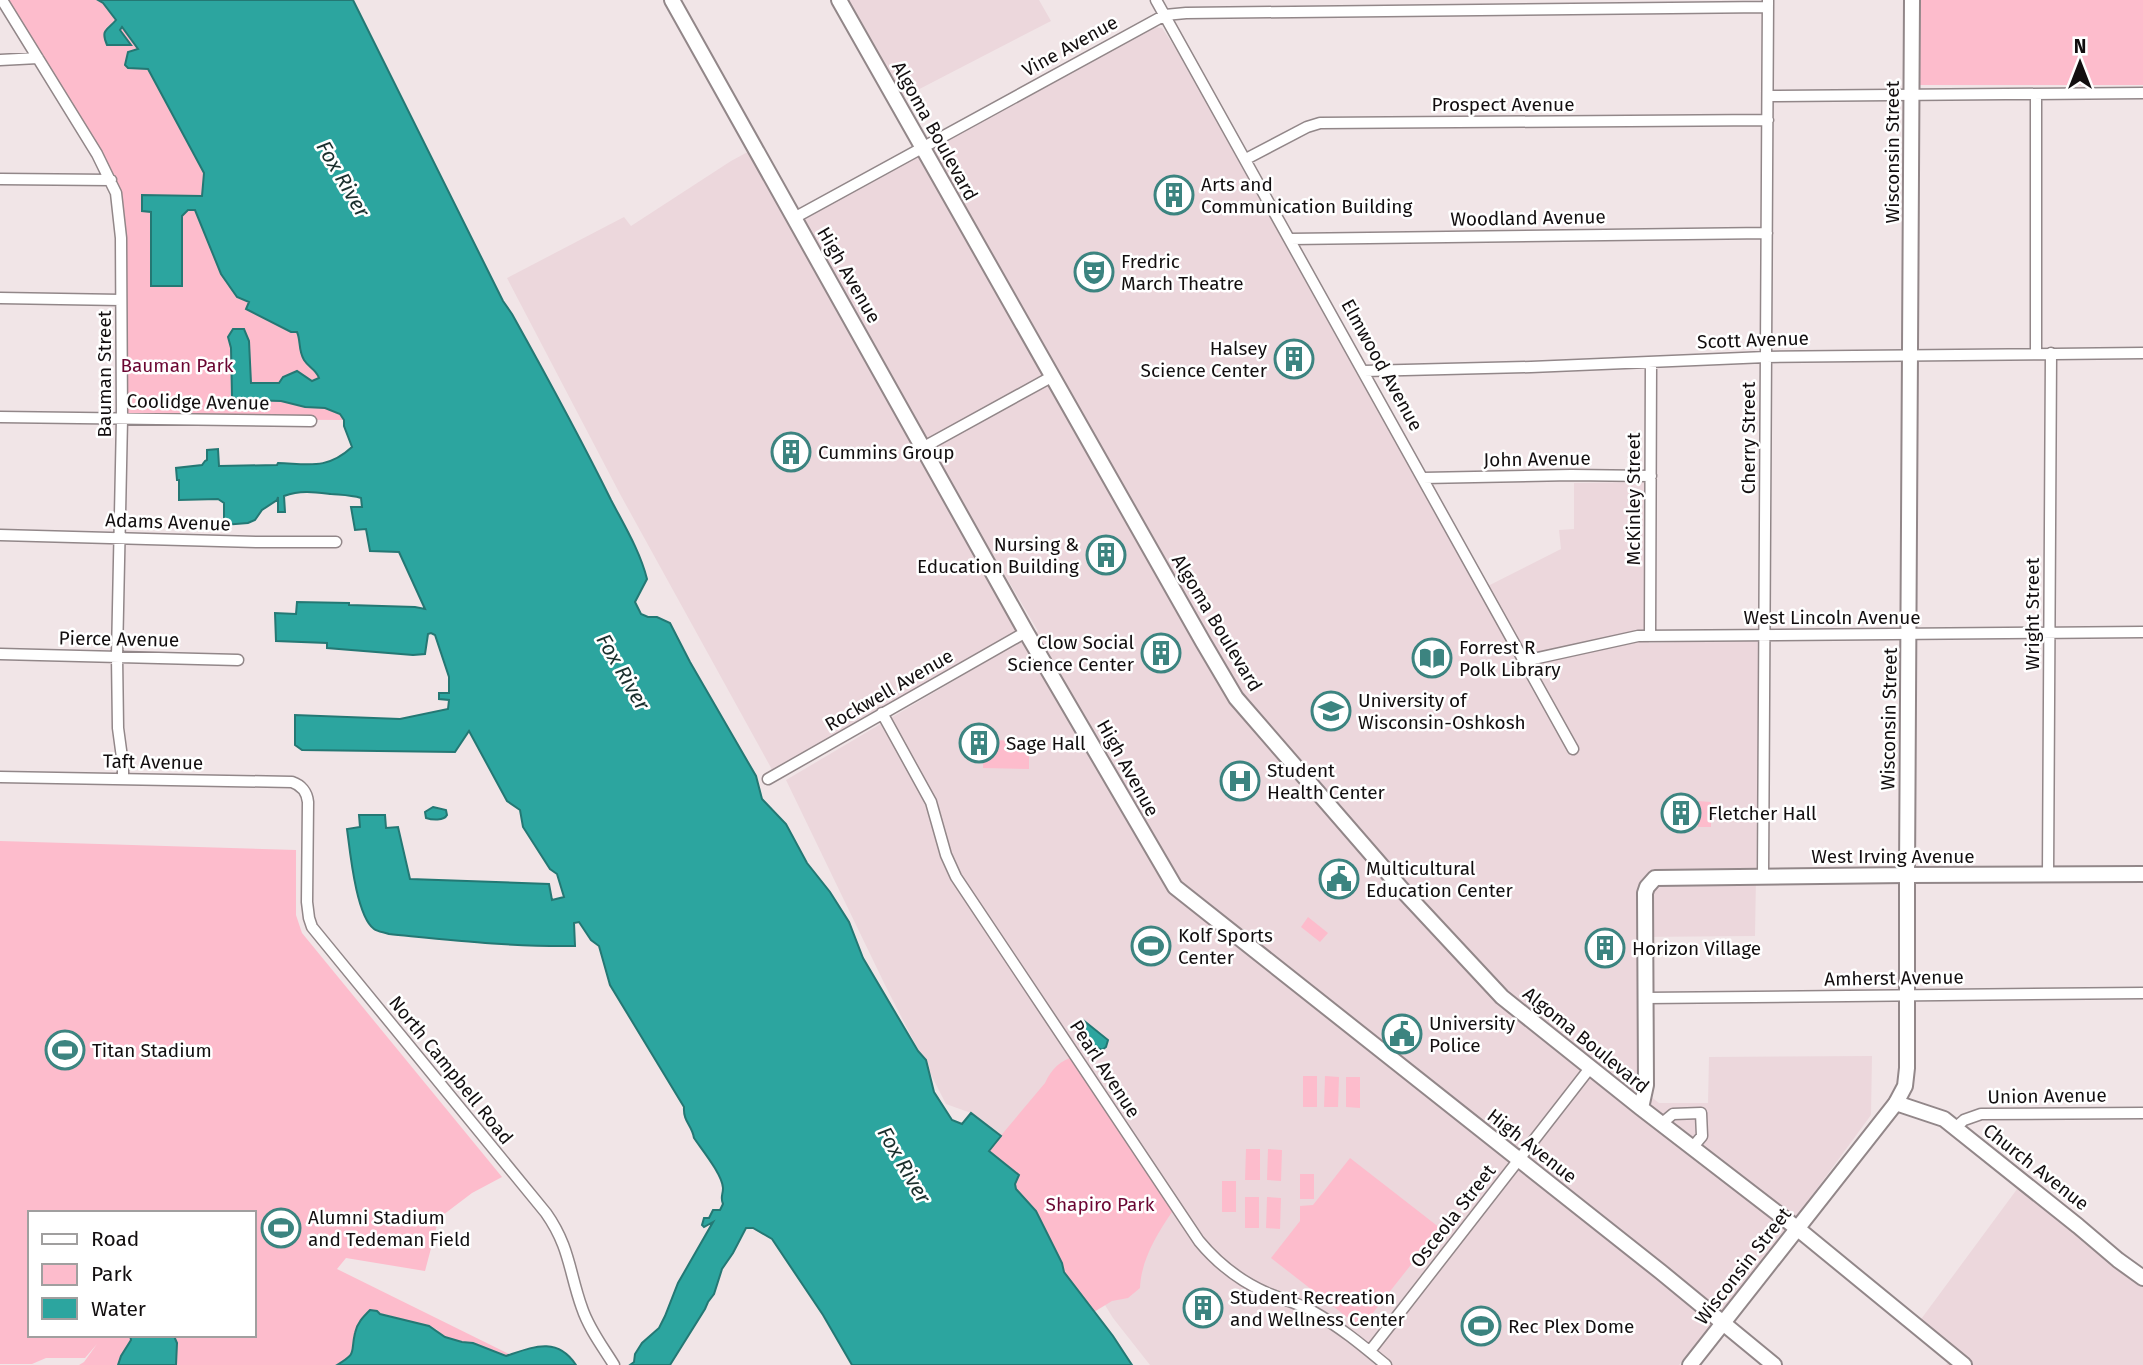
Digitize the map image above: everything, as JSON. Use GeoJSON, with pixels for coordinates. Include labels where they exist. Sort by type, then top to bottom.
{"type":"FeatureCollection","features":[{"type":"Feature","properties":{"kind":"main road","name":"High Avenue"},"geometry":{"type":"LineString","coordinates":[[672,0],[1026,632],[1175,887],[1661,1272],[1774,1365]]}},
{"type":"Feature","properties":{"kind":"main road","name":"Algoma Boulevard"},"geometry":{"type":"LineString","coordinates":[[839,0],[1232,692],[1406,894],[1502,997],[1798,1229],[1964,1365]]}},
{"type":"Feature","properties":{"kind":"main road","name":"Wisconsin Street"},"geometry":{"type":"LineString","coordinates":[[1690,1365],[1896,1103],[1907,1078],[1912,0]]}},
{"type":"Feature","properties":{"kind":"main road","name":"West Irving Avenue"},"geometry":{"type":"LineString","coordinates":[[1645,998],[1647,887],[1655,877],[2143,874]]}},
{"type":"Feature","properties":{"kind":"main road"},"geometry":{"type":"LineString","coordinates":[[1641,1108],[1646,1085],[1645,998]]}},
{"type":"Feature","properties":{"kind":"main road","name":"Church Avenue"},"geometry":{"type":"LineString","coordinates":[[1896,1103],[1938,1116],[1955,1128],[2143,1278]]}},
{"type":"Feature","properties":{"kind":"street","name":"Bauman Street"},"geometry":{"type":"LineString","coordinates":[[2,0],[97,154],[116,193],[120,218],[122,419],[117,656],[122,779]]}},
{"type":"Feature","properties":{"kind":"street","name":"Elmwood Avenue"},"geometry":{"type":"LineString","coordinates":[[1156,0],[1573,749]]}},
{"type":"Feature","properties":{"kind":"street","name":"Vine Avenue"},"geometry":{"type":"LineString","coordinates":[[794,218],[1165,15],[1480,5],[1768,4]]}},
{"type":"Feature","properties":{"kind":"street","name":"Cherry Street"},"geometry":{"type":"LineString","coordinates":[[1763,877],[1768,4]]}},
{"type":"Feature","properties":{"kind":"street"},"geometry":{"type":"LineString","coordinates":[[0,60],[38,58]]}},
{"type":"Feature","properties":{"kind":"street"},"geometry":{"type":"LineString","coordinates":[[1768,96],[2143,93]]}},
{"type":"Feature","properties":{"kind":"street"},"geometry":{"type":"LineString","coordinates":[[2036,94],[2036,354]]}},
{"type":"Feature","properties":{"kind":"street","name":"Prospect Avenue"},"geometry":{"type":"LineString","coordinates":[[1246,159],[1307,127],[1320,124],[1768,120]]}},
{"type":"Feature","properties":{"kind":"street"},"geometry":{"type":"LineString","coordinates":[[0,179],[111,180]]}},
{"type":"Feature","properties":{"kind":"street","name":"Woodland Avenue"},"geometry":{"type":"LineString","coordinates":[[1290,239],[1767,233]]}},
{"type":"Feature","properties":{"kind":"street"},"geometry":{"type":"LineString","coordinates":[[0,298],[121,300]]}},
{"type":"Feature","properties":{"kind":"street","name":"Scott Avenue"},"geometry":{"type":"LineString","coordinates":[[1364,371],[1766,356],[2143,353]]}},
{"type":"Feature","properties":{"kind":"street","name":"Wright Street"},"geometry":{"type":"LineString","coordinates":[[2048,875],[2051,354]]}},
{"type":"Feature","properties":{"kind":"street","name":"McKinley Street"},"geometry":{"type":"LineString","coordinates":[[1650,636],[1651,362]]}},
{"type":"Feature","properties":{"kind":"street"},"geometry":{"type":"LineString","coordinates":[[924,447],[1053,376]]}},
{"type":"Feature","properties":{"kind":"street","name":"Coolidge Avenue"},"geometry":{"type":"LineString","coordinates":[[0,417],[311,421]]}},
{"type":"Feature","properties":{"kind":"street","name":"John Avenue"},"geometry":{"type":"LineString","coordinates":[[1423,478],[1651,476]]}},
{"type":"Feature","properties":{"kind":"street","name":"Adams Avenue"},"geometry":{"type":"LineString","coordinates":[[0,535],[336,542]]}},
{"type":"Feature","properties":{"kind":"street","name":"Rockwell Avenue"},"geometry":{"type":"LineString","coordinates":[[768,779],[1026,632]]}},
{"type":"Feature","properties":{"kind":"street","name":"West Lincoln Avenue"},"geometry":{"type":"LineString","coordinates":[[1524,661],[1638,636],[2143,632]]}},
{"type":"Feature","properties":{"kind":"street","name":"Pierce Avenue"},"geometry":{"type":"LineString","coordinates":[[0,654],[238,660]]}},
{"type":"Feature","properties":{"kind":"street","name":"Pearl Avenue"},"geometry":{"type":"LineString","coordinates":[[882,713],[931,802],[946,855],[957,877],[1199,1241],[1220,1263],[1244,1281],[1317,1314],[1386,1365]]}},
{"type":"Feature","properties":{"kind":"street","name":"Taft Avenue"},"geometry":{"type":"LineString","coordinates":[[0,777],[292,782],[303,789]]}},
{"type":"Feature","properties":{"kind":"street","name":"North Campbell Road"},"geometry":{"type":"LineString","coordinates":[[303,789],[308,802],[307,902],[312,927],[546,1213],[567,1250],[583,1310],[614,1365]]}},
{"type":"Feature","properties":{"kind":"street","name":"Amherst Avenue"},"geometry":{"type":"LineString","coordinates":[[1645,998],[2143,993]]}},
{"type":"Feature","properties":{"kind":"street","name":"Osceola Street"},"geometry":{"type":"LineString","coordinates":[[1370,1352],[1590,1068]]}},
{"type":"Feature","properties":{"kind":"street","name":"Union Avenue"},"geometry":{"type":"LineString","coordinates":[[1955,1128],[1964,1120],[1980,1114],[2143,1112]]}},
{"type":"Feature","properties":{"kind":"street"},"geometry":{"type":"LineString","coordinates":[[1661,1124],[1673,1114],[1701,1113],[1702,1136],[1692,1148]]}},
{"type":"Feature","properties":{"kind":"shaded area"},"geometry":{"type":"Polygon","coordinates":[[[849,0],[1039,0],[1051,21],[904,97],[849,0]]]}},
{"type":"Feature","properties":{"kind":"shaded area","name":"University of Wisconsin-Oshkosh"},"geometry":{"type":"Polygon","coordinates":[[[1154,27],[1162,28],[1176,49],[1478,591],[1561,549],[1559,530],[1574,529],[1574,483],[1644,482],[1649,643],[1760,639],[1755,936],[1638,937],[1637,1086],[1659,1103],[1708,1103],[1709,1057],[1872,1056],[1871,1115],[1786,1231],[1679,1365],[1150,1365],[1113,1318],[1001,1136],[971,1113],[946,1104],[786,780],[1038,631],[827,274],[1026,632],[775,775],[620,494],[507,278],[624,217],[631,226],[755,148],[794,217],[1154,27]]]}},
{"type":"Feature","properties":{"kind":"shaded area"},"geometry":{"type":"Polygon","coordinates":[[[2023,1181],[2143,1278],[2143,1365],[1946,1365],[1953,1357],[1916,1326],[2023,1181]]]}},
{"type":"Feature","properties":{"kind":"green space","name":"Bauman Park"},"geometry":{"type":"Polygon","coordinates":[[[2,0],[98,0],[116,21],[106,28],[130,45],[120,30],[122,26],[138,50],[128,68],[148,69],[204,173],[203,196],[142,196],[151,211],[151,285],[181,286],[182,216],[188,210],[195,210],[221,274],[237,297],[249,302],[246,309],[291,332],[297,332],[302,356],[319,379],[251,383],[249,341],[246,336],[229,339],[232,396],[325,408],[341,415],[344,420],[122,419],[116,193],[2,0]]]}},
{"type":"Feature","properties":{"kind":"green space"},"geometry":{"type":"Polygon","coordinates":[[[1919,0],[2143,0],[2143,85],[1920,85],[1919,0]]]}},
{"type":"Feature","properties":{"kind":"green space"},"geometry":{"type":"Polygon","coordinates":[[[994,740],[1019,741],[1019,746],[1029,746],[1029,769],[983,768],[984,745],[994,745],[994,740]]]}},
{"type":"Feature","properties":{"kind":"green space"},"geometry":{"type":"Polygon","coordinates":[[[1698,801],[1711,802],[1711,827],[1698,827],[1698,801]]]}},
{"type":"Feature","properties":{"kind":"green space"},"geometry":{"type":"Polygon","coordinates":[[[0,841],[296,850],[296,915],[302,933],[502,1177],[472,1193],[439,1218],[425,1271],[346,1258],[337,1269],[511,1355],[506,1356],[473,1343],[445,1337],[436,1329],[380,1314],[360,1320],[350,1354],[337,1365],[176,1365],[177,1343],[174,1337],[256,1337],[256,1211],[28,1211],[28,1337],[131,1339],[118,1365],[79,1365],[84,1362],[97,1344],[85,1358],[46,1358],[32,1364],[0,1364],[0,841]]]}},
{"type":"Feature","properties":{"kind":"green space"},"geometry":{"type":"Polygon","coordinates":[[[1308,917],[1328,933],[1320,942],[1301,927],[1308,917]]]}},
{"type":"Feature","properties":{"kind":"green space","name":"Shapiro Park"},"geometry":{"type":"Polygon","coordinates":[[[1075,1056],[1160,1185],[1172,1212],[1147,1257],[1140,1288],[1128,1298],[1112,1301],[1094,1312],[1064,1272],[1036,1211],[1018,1192],[1015,1184],[988,1151],[1054,1069],[1075,1056]]]}},
{"type":"Feature","properties":{"kind":"green space"},"geometry":{"type":"Polygon","coordinates":[[[1303,1076],[1317,1076],[1317,1107],[1303,1107],[1303,1076]]]}},
{"type":"Feature","properties":{"kind":"green space"},"geometry":{"type":"Polygon","coordinates":[[[1325,1076],[1339,1077],[1338,1107],[1324,1107],[1325,1076]]]}},
{"type":"Feature","properties":{"kind":"green space"},"geometry":{"type":"Polygon","coordinates":[[[1346,1077],[1360,1077],[1360,1108],[1346,1107],[1346,1077]]]}},
{"type":"Feature","properties":{"kind":"green space"},"geometry":{"type":"Polygon","coordinates":[[[1246,1149],[1260,1149],[1260,1180],[1245,1180],[1246,1149]]]}},
{"type":"Feature","properties":{"kind":"green space"},"geometry":{"type":"Polygon","coordinates":[[[1268,1149],[1282,1150],[1281,1181],[1267,1180],[1268,1149]]]}},
{"type":"Feature","properties":{"kind":"green space"},"geometry":{"type":"Polygon","coordinates":[[[1350,1158],[1440,1228],[1361,1328],[1271,1258],[1300,1221],[1300,1206],[1313,1205],[1350,1158]]]}},
{"type":"Feature","properties":{"kind":"green space"},"geometry":{"type":"Polygon","coordinates":[[[1300,1174],[1314,1174],[1314,1199],[1300,1199],[1300,1174]]]}},
{"type":"Feature","properties":{"kind":"green space"},"geometry":{"type":"Polygon","coordinates":[[[1222,1181],[1236,1181],[1236,1212],[1222,1212],[1222,1181]]]}},
{"type":"Feature","properties":{"kind":"green space"},"geometry":{"type":"Polygon","coordinates":[[[1245,1197],[1259,1197],[1259,1228],[1245,1228],[1245,1197]]]}},
{"type":"Feature","properties":{"kind":"green space"},"geometry":{"type":"Polygon","coordinates":[[[1267,1197],[1281,1198],[1280,1229],[1266,1228],[1267,1197]]]}},
{"type":"Feature","properties":{"kind":"water","name":"Fox River"},"geometry":{"type":"Polygon","coordinates":[[[98,0],[353,0],[503,301],[563,406],[636,548],[647,579],[635,602],[641,614],[670,623],[756,776],[762,799],[786,824],[807,863],[849,922],[863,958],[926,1060],[934,1092],[952,1120],[962,1124],[971,1113],[1001,1136],[989,1151],[1019,1175],[1016,1189],[1036,1211],[1064,1272],[1132,1365],[852,1365],[823,1315],[772,1239],[753,1228],[746,1228],[722,1269],[714,1294],[670,1365],[630,1365],[642,1343],[659,1328],[678,1283],[713,1222],[704,1227],[704,1218],[709,1218],[713,1210],[720,1210],[723,1204],[722,1182],[694,1138],[684,1107],[610,985],[599,946],[591,940],[579,922],[574,923],[575,946],[551,946],[482,943],[389,934],[376,930],[368,922],[358,897],[347,829],[360,827],[359,815],[385,815],[386,828],[398,827],[410,879],[549,884],[552,900],[564,897],[557,874],[550,869],[523,827],[520,810],[507,801],[469,731],[455,752],[302,750],[295,745],[295,715],[400,719],[448,709],[449,700],[439,699],[439,693],[449,693],[449,677],[435,635],[431,633],[428,634],[425,654],[413,655],[327,648],[327,643],[276,641],[275,613],[296,614],[297,602],[425,609],[399,552],[370,551],[366,529],[355,530],[351,507],[362,507],[361,498],[313,492],[296,493],[284,496],[285,512],[278,512],[278,497],[262,510],[255,520],[224,525],[224,503],[218,499],[179,500],[176,468],[202,465],[207,460],[207,450],[218,449],[219,466],[277,465],[326,462],[352,447],[340,414],[325,408],[305,407],[281,401],[238,400],[232,396],[231,348],[228,337],[233,329],[244,329],[249,341],[251,383],[279,383],[283,377],[297,371],[312,381],[319,378],[302,356],[297,332],[291,332],[246,309],[249,302],[237,297],[221,274],[195,210],[188,210],[182,216],[182,286],[151,286],[151,212],[142,211],[142,195],[202,196],[204,173],[148,69],[128,68],[125,65],[128,52],[138,49],[122,27],[120,30],[131,45],[107,45],[105,33],[116,20],[98,0]]]}},
{"type":"Feature","properties":{"kind":"water"},"geometry":{"type":"Polygon","coordinates":[[[433,807],[446,810],[447,815],[434,820],[426,818],[425,812],[433,807]]]}},
{"type":"Feature","properties":{"kind":"water"},"geometry":{"type":"Polygon","coordinates":[[[1083,1020],[1108,1040],[1102,1050],[1094,1046],[1080,1025],[1079,1022],[1083,1020]]]}},
{"type":"Feature","properties":{"kind":"water"},"geometry":{"type":"Polygon","coordinates":[[[370,1310],[429,1326],[445,1337],[473,1343],[506,1356],[535,1347],[553,1347],[569,1356],[576,1365],[337,1365],[351,1355],[357,1326],[370,1310]]]}},
{"type":"Feature","properties":{"kind":"water"},"geometry":{"type":"Polygon","coordinates":[[[130,1337],[174,1337],[177,1343],[176,1365],[118,1365],[130,1337]]]}},
{"type":"Feature","properties":{"kind":"place","name":"Arts and Communication Building"},"geometry":{"type":"Point","coordinates":[1174,195]}},
{"type":"Feature","properties":{"kind":"place","name":"Fredric March Theatre"},"geometry":{"type":"Point","coordinates":[1094,272]}},
{"type":"Feature","properties":{"kind":"place","name":"Halsey Science Center"},"geometry":{"type":"Point","coordinates":[1294,359]}},
{"type":"Feature","properties":{"kind":"place","name":"Cummins Group"},"geometry":{"type":"Point","coordinates":[791,452]}},
{"type":"Feature","properties":{"kind":"place","name":"Nursing & Education Building"},"geometry":{"type":"Point","coordinates":[1106,555]}},
{"type":"Feature","properties":{"kind":"place","name":"Clow Social Science Center"},"geometry":{"type":"Point","coordinates":[1161,653]}},
{"type":"Feature","properties":{"kind":"place","name":"Forrest R Polk Library"},"geometry":{"type":"Point","coordinates":[1432,658]}},
{"type":"Feature","properties":{"kind":"place","name":"University of Wisconsin-Oshkosh"},"geometry":{"type":"Point","coordinates":[1331,711]}},
{"type":"Feature","properties":{"kind":"place","name":"Sage Hall"},"geometry":{"type":"Point","coordinates":[979,743]}},
{"type":"Feature","properties":{"kind":"place","name":"Student Health Center"},"geometry":{"type":"Point","coordinates":[1240,781]}},
{"type":"Feature","properties":{"kind":"place","name":"Fletcher Hall"},"geometry":{"type":"Point","coordinates":[1681,813]}},
{"type":"Feature","properties":{"kind":"place","name":"Multicultural Education Center"},"geometry":{"type":"Point","coordinates":[1339,879]}},
{"type":"Feature","properties":{"kind":"place","name":"Kolf Sports Center"},"geometry":{"type":"Point","coordinates":[1151,946]}},
{"type":"Feature","properties":{"kind":"place","name":"Horizon Village"},"geometry":{"type":"Point","coordinates":[1605,948]}},
{"type":"Feature","properties":{"kind":"place","name":"University Police"},"geometry":{"type":"Point","coordinates":[1402,1034]}},
{"type":"Feature","properties":{"kind":"place","name":"Titan Stadium"},"geometry":{"type":"Point","coordinates":[65,1050]}},
{"type":"Feature","properties":{"kind":"place","name":"Alumni Stadium and Tedeman Field"},"geometry":{"type":"Point","coordinates":[281,1228]}},
{"type":"Feature","properties":{"kind":"place","name":"Student Recreation and Wellness Center"},"geometry":{"type":"Point","coordinates":[1203,1308]}},
{"type":"Feature","properties":{"kind":"place","name":"Rec Plex Dome"},"geometry":{"type":"Point","coordinates":[1481,1326]}}]}
